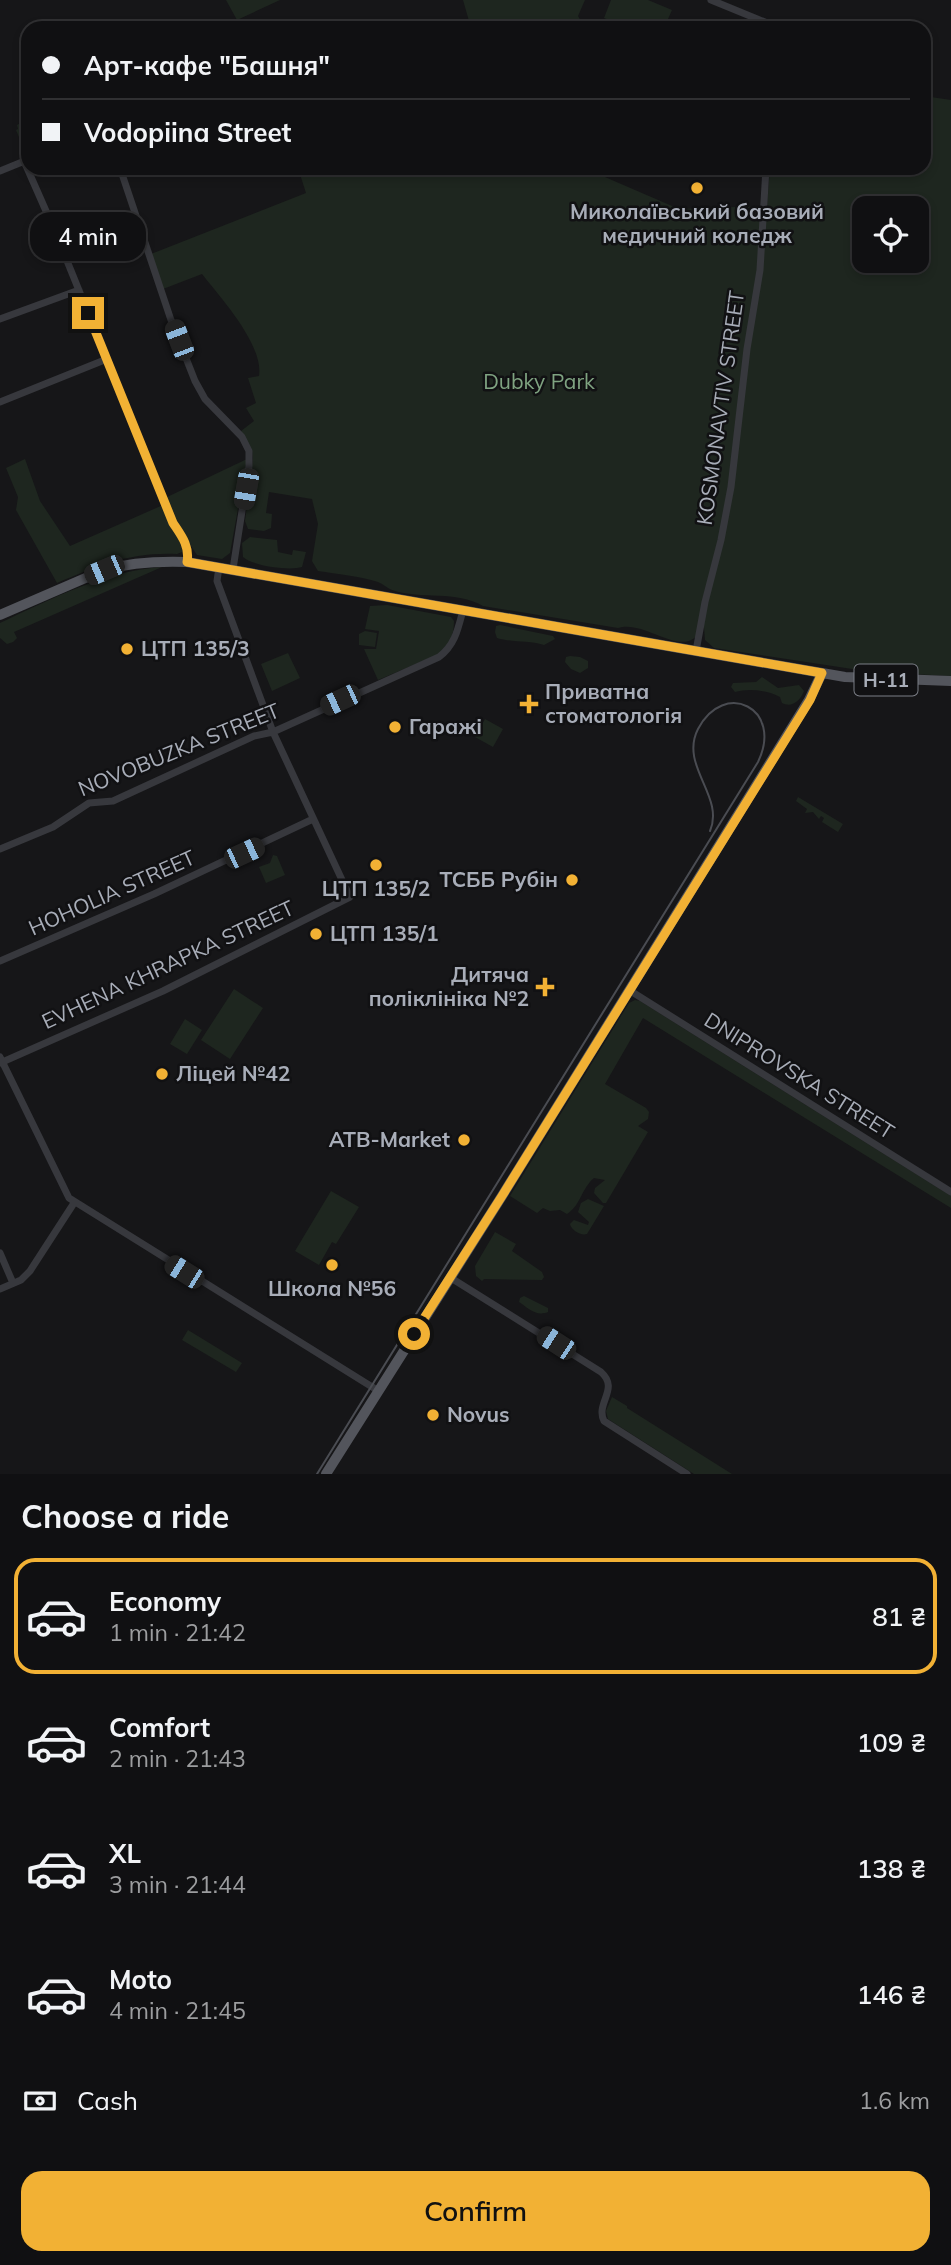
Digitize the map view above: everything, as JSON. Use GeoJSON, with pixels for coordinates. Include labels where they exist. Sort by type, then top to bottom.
{"type":"FeatureCollection","features":[{"type":"Feature","properties":{"kind":"main road","name":"Н-11"},"geometry":{"type":"LineString","coordinates":[[0,615],[104,570],[159,561],[187,562],[822,673],[867,679],[951,681]]}},
{"type":"Feature","properties":{"kind":"main road"},"geometry":{"type":"LineString","coordinates":[[326,1474],[810,700],[822,673]]}},
{"type":"Feature","properties":{"kind":"street"},"geometry":{"type":"LineString","coordinates":[[711,0],[762,21]]}},
{"type":"Feature","properties":{"kind":"street"},"geometry":{"type":"LineString","coordinates":[[0,171],[21,162]]}},
{"type":"Feature","properties":{"kind":"street"},"geometry":{"type":"LineString","coordinates":[[32,175],[173,523],[187,546],[187,562]]}},
{"type":"Feature","properties":{"kind":"street"},"geometry":{"type":"LineString","coordinates":[[122,175],[171,320],[198,389],[242,437],[249,451],[233,569]]}},
{"type":"Feature","properties":{"kind":"street","name":"KOSMONAVTIV STREET"},"geometry":{"type":"LineString","coordinates":[[696,651],[731,487],[747,349],[760,270],[766,175]]}},
{"type":"Feature","properties":{"kind":"street"},"geometry":{"type":"LineString","coordinates":[[0,319],[79,290]]}},
{"type":"Feature","properties":{"kind":"street"},"geometry":{"type":"LineString","coordinates":[[0,402],[107,359]]}},
{"type":"Feature","properties":{"kind":"street"},"geometry":{"type":"LineString","coordinates":[[219,567],[217,581],[273,732],[313,819]]}},
{"type":"Feature","properties":{"kind":"street","name":"NOVOBUZKA STREET"},"geometry":{"type":"LineString","coordinates":[[0,849],[53,827],[89,803],[113,801],[254,736],[273,732],[439,657],[456,638],[463,610]]}},
{"type":"Feature","properties":{"kind":"street","name":"EVHENA KHRAPKA STREET"},"geometry":{"type":"LineString","coordinates":[[1,1060],[163,991],[350,897],[313,819]]}},
{"type":"Feature","properties":{"kind":"street","name":"HOHOLIA STREET"},"geometry":{"type":"LineString","coordinates":[[0,961],[154,894],[313,819]]}},
{"type":"Feature","properties":{"kind":"street","name":"DNIPROVSKA STREET"},"geometry":{"type":"LineString","coordinates":[[629,990],[951,1192]]}},
{"type":"Feature","properties":{"kind":"street"},"geometry":{"type":"LineString","coordinates":[[1,1060],[66,1192],[74,1203],[377,1390]]}},
{"type":"Feature","properties":{"kind":"street"},"geometry":{"type":"LineString","coordinates":[[0,1289],[21,1280],[30,1271],[74,1203]]}},
{"type":"Feature","properties":{"kind":"street"},"geometry":{"type":"LineString","coordinates":[[0,1253],[13,1283]]}},
{"type":"Feature","properties":{"kind":"street"},"geometry":{"type":"LineString","coordinates":[[451,1278],[601,1372],[606,1377],[610,1390],[601,1411],[604,1422],[687,1474]]}},
{"type":"Feature","properties":{"kind":"green space"},"geometry":{"type":"Polygon","coordinates":[[[226,0],[280,0],[237,20],[226,0]]]}},
{"type":"Feature","properties":{"kind":"green space"},"geometry":{"type":"Polygon","coordinates":[[[463,0],[585,0],[578,16],[581,21],[469,21],[463,0]]]}},
{"type":"Feature","properties":{"kind":"green space"},"geometry":{"type":"Polygon","coordinates":[[[611,0],[648,0],[672,10],[667,21],[611,21],[604,18],[611,0]]]}},
{"type":"Feature","properties":{"kind":"green space","name":"Dubky Park"},"geometry":{"type":"Polygon","coordinates":[[[931,97],[951,100],[951,676],[872,672],[714,648],[705,640],[704,627],[693,639],[677,641],[637,628],[618,628],[483,606],[462,598],[403,593],[371,580],[318,571],[312,561],[318,524],[312,499],[269,492],[266,513],[272,514],[271,528],[264,531],[248,529],[245,521],[253,458],[252,450],[241,431],[254,421],[246,408],[256,403],[248,378],[259,376],[255,350],[239,322],[202,274],[163,289],[151,254],[306,193],[300,175],[600,175],[679,209],[767,206],[769,175],[931,175],[931,97]]]}},
{"type":"Feature","properties":{"kind":"green space"},"geometry":{"type":"Polygon","coordinates":[[[21,123],[21,142],[16,130],[21,123]]]}},
{"type":"Feature","properties":{"kind":"green space"},"geometry":{"type":"Polygon","coordinates":[[[25,459],[40,501],[70,546],[163,505],[184,547],[182,552],[144,555],[116,561],[57,583],[16,510],[18,497],[6,468],[25,459]]]}},
{"type":"Feature","properties":{"kind":"green space"},"geometry":{"type":"Polygon","coordinates":[[[247,459],[230,553],[222,559],[197,555],[179,528],[165,498],[247,459]]]}},
{"type":"Feature","properties":{"kind":"green space"},"geometry":{"type":"Polygon","coordinates":[[[250,537],[277,540],[278,552],[292,555],[293,550],[306,552],[302,567],[272,567],[248,560],[243,557],[242,543],[250,537]]]}},
{"type":"Feature","properties":{"kind":"green space"},"geometry":{"type":"Polygon","coordinates":[[[162,567],[14,632],[17,638],[13,642],[7,644],[0,638],[0,623],[59,596],[120,574],[162,567]]]}},
{"type":"Feature","properties":{"kind":"green space"},"geometry":{"type":"Polygon","coordinates":[[[387,605],[451,617],[454,626],[450,640],[437,655],[378,680],[364,649],[376,649],[379,631],[365,629],[370,606],[387,605]]]}},
{"type":"Feature","properties":{"kind":"green space"},"geometry":{"type":"Polygon","coordinates":[[[496,626],[553,636],[555,639],[544,645],[497,638],[496,626]]]}},
{"type":"Feature","properties":{"kind":"green space"},"geometry":{"type":"Polygon","coordinates":[[[365,631],[377,633],[375,647],[359,645],[359,634],[365,631]]]}},
{"type":"Feature","properties":{"kind":"green space"},"geometry":{"type":"Polygon","coordinates":[[[288,653],[300,678],[272,691],[261,664],[288,653]]]}},
{"type":"Feature","properties":{"kind":"green space"},"geometry":{"type":"Polygon","coordinates":[[[566,657],[588,661],[588,668],[580,673],[571,669],[565,662],[566,657]]]}},
{"type":"Feature","properties":{"kind":"green space"},"geometry":{"type":"Polygon","coordinates":[[[762,677],[778,688],[799,685],[804,691],[798,701],[789,705],[782,703],[780,697],[769,693],[752,690],[735,692],[731,687],[733,683],[756,682],[762,677]]]}},
{"type":"Feature","properties":{"kind":"green space"},"geometry":{"type":"Polygon","coordinates":[[[485,719],[503,729],[493,747],[475,737],[485,719]]]}},
{"type":"Feature","properties":{"kind":"green space"},"geometry":{"type":"Polygon","coordinates":[[[798,797],[843,824],[838,832],[822,822],[824,818],[821,816],[819,819],[813,812],[805,813],[807,809],[796,801],[798,797]]]}},
{"type":"Feature","properties":{"kind":"green space"},"geometry":{"type":"Polygon","coordinates":[[[273,855],[277,856],[285,875],[266,883],[259,867],[270,863],[273,855]]]}},
{"type":"Feature","properties":{"kind":"green space"},"geometry":{"type":"Polygon","coordinates":[[[234,989],[263,1008],[230,1059],[201,1040],[234,989]]]}},
{"type":"Feature","properties":{"kind":"green space"},"geometry":{"type":"Polygon","coordinates":[[[635,1000],[951,1196],[951,1208],[643,1018],[605,1084],[646,1108],[649,1112],[648,1119],[638,1126],[648,1132],[606,1203],[594,1193],[595,1188],[605,1180],[594,1178],[567,1214],[560,1210],[550,1211],[543,1208],[537,1213],[510,1196],[629,1003],[635,1000]]]}},
{"type":"Feature","properties":{"kind":"green space"},"geometry":{"type":"Polygon","coordinates":[[[185,1019],[202,1030],[187,1054],[170,1044],[185,1019]]]}},
{"type":"Feature","properties":{"kind":"green space"},"geometry":{"type":"Polygon","coordinates":[[[331,1191],[359,1207],[336,1244],[332,1242],[319,1265],[295,1251],[331,1191]]]}},
{"type":"Feature","properties":{"kind":"green space"},"geometry":{"type":"Polygon","coordinates":[[[588,1199],[604,1206],[587,1234],[582,1234],[570,1224],[574,1220],[588,1225],[589,1222],[578,1212],[581,1203],[588,1199]]]}},
{"type":"Feature","properties":{"kind":"green space"},"geometry":{"type":"Polygon","coordinates":[[[495,1232],[516,1244],[512,1251],[542,1272],[542,1280],[482,1281],[476,1276],[475,1266],[495,1232]]]}},
{"type":"Feature","properties":{"kind":"green space"},"geometry":{"type":"Polygon","coordinates":[[[524,1296],[548,1308],[548,1312],[536,1313],[529,1309],[519,1302],[524,1296]]]}},
{"type":"Feature","properties":{"kind":"green space"},"geometry":{"type":"Polygon","coordinates":[[[188,1330],[242,1363],[236,1372],[182,1340],[188,1330]]]}},
{"type":"Feature","properties":{"kind":"green space"},"geometry":{"type":"Polygon","coordinates":[[[612,1397],[732,1474],[694,1474],[608,1419],[606,1411],[612,1397]]]}},
{"type":"Feature","properties":{"kind":"tram line"},"geometry":{"type":"LineString","coordinates":[[317,1474],[758,762],[764,743],[763,727],[748,706],[735,703],[722,705],[709,714],[698,729],[694,756],[712,805],[710,831]]}},
{"type":"Feature","properties":{"kind":"place","name":"Миколаївський базовий медичний коледж"},"geometry":{"type":"Point","coordinates":[697,188]}},
{"type":"Feature","properties":{"kind":"place","name":"ЦТП 135/3"},"geometry":{"type":"Point","coordinates":[127,649]}},
{"type":"Feature","properties":{"kind":"place","name":"Приватна стоматологія"},"geometry":{"type":"Point","coordinates":[529,704]}},
{"type":"Feature","properties":{"kind":"place","name":"Гаражі"},"geometry":{"type":"Point","coordinates":[395,727]}},
{"type":"Feature","properties":{"kind":"place","name":"ЦТП 135/2"},"geometry":{"type":"Point","coordinates":[376,865]}},
{"type":"Feature","properties":{"kind":"place","name":"ТСББ Рубін"},"geometry":{"type":"Point","coordinates":[572,880]}},
{"type":"Feature","properties":{"kind":"place","name":"ЦТП 135/1"},"geometry":{"type":"Point","coordinates":[316,934]}},
{"type":"Feature","properties":{"kind":"place","name":"Дитяча поліклініка №2"},"geometry":{"type":"Point","coordinates":[545,987]}},
{"type":"Feature","properties":{"kind":"place","name":"Ліцей №42"},"geometry":{"type":"Point","coordinates":[162,1074]}},
{"type":"Feature","properties":{"kind":"place","name":"ATB-Market"},"geometry":{"type":"Point","coordinates":[464,1140]}},
{"type":"Feature","properties":{"kind":"place","name":"Школа №56"},"geometry":{"type":"Point","coordinates":[332,1265]}},
{"type":"Feature","properties":{"kind":"place","name":"Novus"},"geometry":{"type":"Point","coordinates":[433,1415]}},
{"type":"Feature","properties":{"kind":"route"},"geometry":{"type":"LineString","coordinates":[[88,313],[173,523],[187,546],[187,562],[822,673],[810,700],[414,1334]]}}]}
